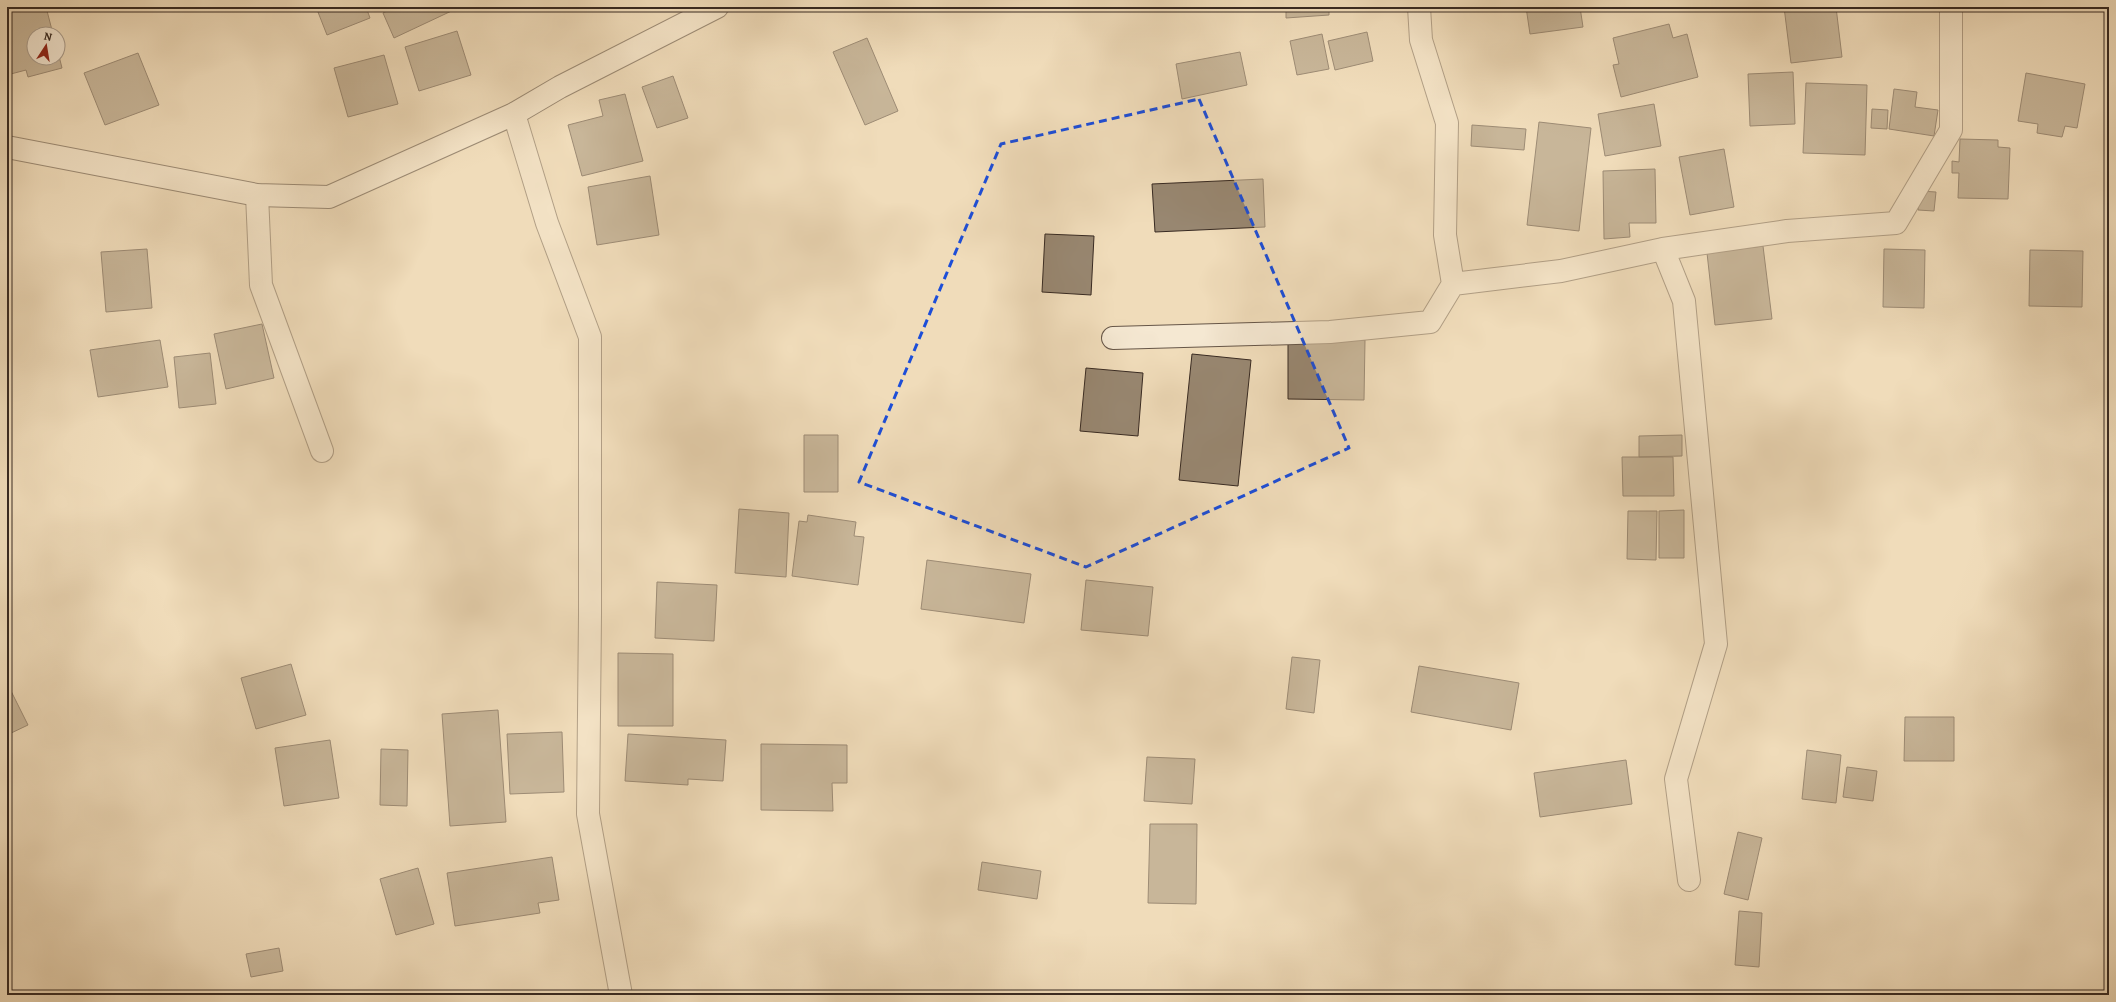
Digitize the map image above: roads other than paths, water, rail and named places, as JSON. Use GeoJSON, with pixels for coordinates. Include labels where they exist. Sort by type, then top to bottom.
{"type":"FeatureCollection","features":[{"type":"Feature","properties":{"kind":"street"},"geometry":{"type":"LineString","coordinates":[[7,147],[257,195],[330,197],[514,114],[560,87],[717,7]]}},
{"type":"Feature","properties":{"kind":"street"},"geometry":{"type":"LineString","coordinates":[[1113,338],[1330,332],[1430,322],[1453,284],[1445,235],[1447,123],[1421,40],[1419,7]]}},
{"type":"Feature","properties":{"kind":"street"},"geometry":{"type":"LineString","coordinates":[[1453,284],[1562,271],[1663,249],[1787,231],[1896,223],[1951,130],[1951,7]]}},
{"type":"Feature","properties":{"kind":"street"},"geometry":{"type":"LineString","coordinates":[[514,114],[546,223],[590,337],[588,814],[621,995]]}},
{"type":"Feature","properties":{"kind":"street"},"geometry":{"type":"LineString","coordinates":[[257,195],[261,285],[322,450]]}},
{"type":"Feature","properties":{"kind":"street"},"geometry":{"type":"LineString","coordinates":[[1663,249],[1684,301],[1716,644],[1676,779],[1689,880]]}}]}
